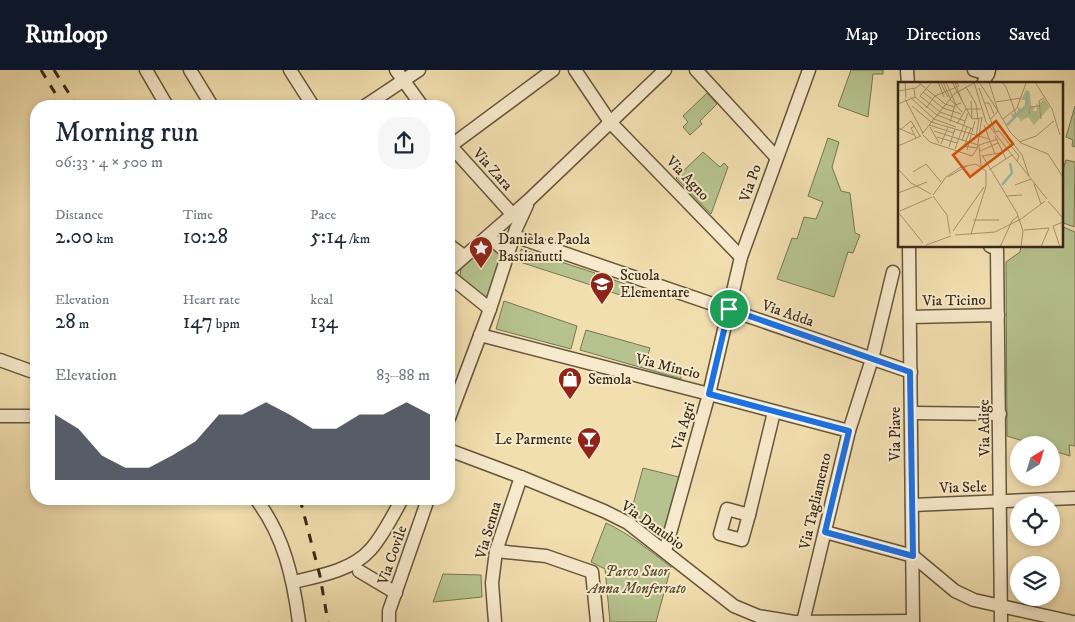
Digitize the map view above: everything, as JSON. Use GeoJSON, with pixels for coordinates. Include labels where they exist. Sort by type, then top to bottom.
{"type":"FeatureCollection","features":[{"type":"Feature","properties":{"kind":"street"},"geometry":{"type":"LineString","coordinates":[[146,70],[164,100]]}},
{"type":"Feature","properties":{"kind":"street"},"geometry":{"type":"LineString","coordinates":[[190,70],[208,100]]}},
{"type":"Feature","properties":{"kind":"street"},"geometry":{"type":"LineString","coordinates":[[290,70],[309,100]]}},
{"type":"Feature","properties":{"kind":"street"},"geometry":{"type":"LineString","coordinates":[[372,100],[400,75],[419,70]]}},
{"type":"Feature","properties":{"kind":"street"},"geometry":{"type":"LineString","coordinates":[[455,142],[553,70]]}},
{"type":"Feature","properties":{"kind":"street"},"geometry":{"type":"LineString","coordinates":[[455,264],[513,215],[665,70]]}},
{"type":"Feature","properties":{"kind":"street"},"geometry":{"type":"LineString","coordinates":[[696,70],[776,157]]}},
{"type":"Feature","properties":{"kind":"street","name":"Via Po"},"geometry":{"type":"LineString","coordinates":[[729,309],[742,257],[776,157],[809,70]]}},
{"type":"Feature","properties":{"kind":"street"},"geometry":{"type":"LineString","coordinates":[[974,70],[987,76]]}},
{"type":"Feature","properties":{"kind":"street","name":"Via Agno"},"geometry":{"type":"LineString","coordinates":[[579,72],[610,122],[742,257]]}},
{"type":"Feature","properties":{"kind":"street"},"geometry":{"type":"LineString","coordinates":[[400,75],[418,100]]}},
{"type":"Feature","properties":{"kind":"street","name":"Via Zara"},"geometry":{"type":"LineString","coordinates":[[455,152],[513,215]]}},
{"type":"Feature","properties":{"kind":"street"},"geometry":{"type":"LineString","coordinates":[[455,402],[490,310],[514,236],[529,200]]}},
{"type":"Feature","properties":{"kind":"street"},"geometry":{"type":"LineString","coordinates":[[488,236],[508,253]]}},
{"type":"Feature","properties":{"kind":"street","name":"Via Adda"},"geometry":{"type":"LineString","coordinates":[[514,236],[910,372]]}},
{"type":"Feature","properties":{"kind":"street","name":"Via Piave"},"geometry":{"type":"LineString","coordinates":[[909,248],[914,621]]}},
{"type":"Feature","properties":{"kind":"street","name":"Via Adige"},"geometry":{"type":"LineString","coordinates":[[993,248],[998,315],[1001,503],[1000,606],[1002,622]]}},
{"type":"Feature","properties":{"kind":"street"},"geometry":{"type":"LineString","coordinates":[[455,249],[464,256]]}},
{"type":"Feature","properties":{"kind":"street","name":"Via Tagliamento"},"geometry":{"type":"LineString","coordinates":[[803,622],[849,431],[872,359],[893,272]]}},
{"type":"Feature","properties":{"kind":"street"},"geometry":{"type":"LineString","coordinates":[[455,281],[490,310]]}},
{"type":"Feature","properties":{"kind":"street","name":"Via Agri"},"geometry":{"type":"LineString","coordinates":[[665,551],[709,394],[729,309]]}},
{"type":"Feature","properties":{"kind":"street","name":"Via Ticino"},"geometry":{"type":"LineString","coordinates":[[910,318],[998,315]]}},
{"type":"Feature","properties":{"kind":"street","name":"Via Mincio"},"geometry":{"type":"LineString","coordinates":[[480,335],[849,431]]}},
{"type":"Feature","properties":{"kind":"street"},"geometry":{"type":"LineString","coordinates":[[0,360],[30,370]]}},
{"type":"Feature","properties":{"kind":"street"},"geometry":{"type":"LineString","coordinates":[[749,515],[774,412]]}},
{"type":"Feature","properties":{"kind":"street"},"geometry":{"type":"LineString","coordinates":[[912,413],[1000,414]]}},
{"type":"Feature","properties":{"kind":"street"},"geometry":{"type":"LineString","coordinates":[[0,416],[30,416]]}},
{"type":"Feature","properties":{"kind":"street","name":"Via Danubio"},"geometry":{"type":"LineString","coordinates":[[455,452],[521,477],[604,511],[628,523],[734,606],[758,616],[794,622],[914,621]]}},
{"type":"Feature","properties":{"kind":"street","name":"Via Senna"},"geometry":{"type":"LineString","coordinates":[[495,622],[492,584],[496,551],[521,477]]}},
{"type":"Feature","properties":{"kind":"street","name":"Via Sele"},"geometry":{"type":"LineString","coordinates":[[912,505],[1001,503],[1075,498]]}},
{"type":"Feature","properties":{"kind":"street"},"geometry":{"type":"LineString","coordinates":[[260,505],[276,529],[285,554],[293,582],[299,622]]}},
{"type":"Feature","properties":{"kind":"street"},"geometry":{"type":"LineString","coordinates":[[293,582],[325,575],[350,564],[364,555],[379,538],[398,505]]}},
{"type":"Feature","properties":{"kind":"street","name":"Via Covile"},"geometry":{"type":"LineString","coordinates":[[389,622],[389,611],[426,505]]}},
{"type":"Feature","properties":{"kind":"street"},"geometry":{"type":"LineString","coordinates":[[825,532],[913,556],[955,591],[974,600],[1073,622]]}},
{"type":"Feature","properties":{"kind":"street"},"geometry":{"type":"LineString","coordinates":[[496,551],[546,556],[592,572],[597,622]]}},
{"type":"Feature","properties":{"kind":"street"},"geometry":{"type":"LineString","coordinates":[[359,570],[396,593]]}},
{"type":"Feature","properties":{"kind":"green space"},"geometry":{"type":"Polygon","coordinates":[[[851,70],[883,70],[883,74],[873,74],[868,117],[838,106],[851,70]]]}},
{"type":"Feature","properties":{"kind":"green space"},"geometry":{"type":"Polygon","coordinates":[[[707,93],[717,104],[700,121],[702,124],[690,135],[683,127],[688,122],[683,116],[707,93]]]}},
{"type":"Feature","properties":{"kind":"green space"},"geometry":{"type":"Polygon","coordinates":[[[1075,106],[1075,147],[1072,146],[1073,140],[1066,137],[1075,106]]]}},
{"type":"Feature","properties":{"kind":"green space"},"geometry":{"type":"Polygon","coordinates":[[[828,138],[839,142],[832,167],[841,191],[850,193],[855,233],[860,235],[853,253],[848,252],[834,297],[777,279],[792,238],[797,239],[804,217],[816,219],[823,202],[808,196],[828,138]]]}},
{"type":"Feature","properties":{"kind":"green space"},"geometry":{"type":"Polygon","coordinates":[[[703,152],[720,167],[724,163],[728,167],[711,214],[676,178],[703,152]]]}},
{"type":"Feature","properties":{"kind":"green space"},"geometry":{"type":"Polygon","coordinates":[[[1066,160],[1075,162],[1074,227],[1062,222],[1062,173],[1066,160]]]}},
{"type":"Feature","properties":{"kind":"green space"},"geometry":{"type":"Polygon","coordinates":[[[1062,226],[1075,232],[1075,446],[1069,445],[1070,456],[1060,453],[1060,436],[1007,436],[1006,262],[1020,252],[1021,248],[1062,248],[1062,226]]]}},
{"type":"Feature","properties":{"kind":"green space"},"geometry":{"type":"Polygon","coordinates":[[[487,245],[500,255],[500,258],[488,294],[484,298],[460,277],[461,268],[487,245]]]}},
{"type":"Feature","properties":{"kind":"green space"},"geometry":{"type":"Polygon","coordinates":[[[521,249],[595,273],[591,285],[517,261],[521,249]]]}},
{"type":"Feature","properties":{"kind":"green space"},"geometry":{"type":"Polygon","coordinates":[[[603,276],[636,288],[632,299],[599,288],[603,276]]]}},
{"type":"Feature","properties":{"kind":"green space"},"geometry":{"type":"Polygon","coordinates":[[[504,301],[577,326],[571,349],[496,329],[504,301]]]}},
{"type":"Feature","properties":{"kind":"green space"},"geometry":{"type":"Polygon","coordinates":[[[586,330],[650,348],[645,364],[681,376],[681,379],[580,350],[586,330]]]}},
{"type":"Feature","properties":{"kind":"green space"},"geometry":{"type":"Polygon","coordinates":[[[643,468],[679,477],[665,527],[660,532],[631,512],[643,468]]]}},
{"type":"Feature","properties":{"kind":"green space","name":"Parco Suor Anna Monferrato"},"geometry":{"type":"Polygon","coordinates":[[[606,523],[632,538],[671,567],[656,622],[610,622],[605,569],[591,562],[606,523]]]}},
{"type":"Feature","properties":{"kind":"green space"},"geometry":{"type":"Polygon","coordinates":[[[443,574],[481,575],[482,597],[433,602],[443,574]]]}},
{"type":"Feature","properties":{"kind":"railway"},"geometry":{"type":"LineString","coordinates":[[41,70],[59,100]]}},
{"type":"Feature","properties":{"kind":"railway"},"geometry":{"type":"LineString","coordinates":[[54,70],[73,100]]}},
{"type":"Feature","properties":{"kind":"railway"},"geometry":{"type":"LineString","coordinates":[[302,505],[320,576],[328,622]]}},
{"type":"Feature","properties":{"kind":"place","name":"Daniela e Paola Bastianutti"},"geometry":{"type":"Point","coordinates":[481,269]}},
{"type":"Feature","properties":{"kind":"place","name":"Scuola Elementare"},"geometry":{"type":"Point","coordinates":[602,305]}},
{"type":"Feature","properties":{"kind":"place","name":"Semola"},"geometry":{"type":"Point","coordinates":[570,400]}},
{"type":"Feature","properties":{"kind":"place","name":"Le Parmente"},"geometry":{"type":"Point","coordinates":[589,460]}},
{"type":"Feature","properties":{"kind":"route"},"geometry":{"type":"LineString","coordinates":[[729,309],[910,372],[913,556],[825,532],[849,431],[709,394],[729,309]]}}]}
